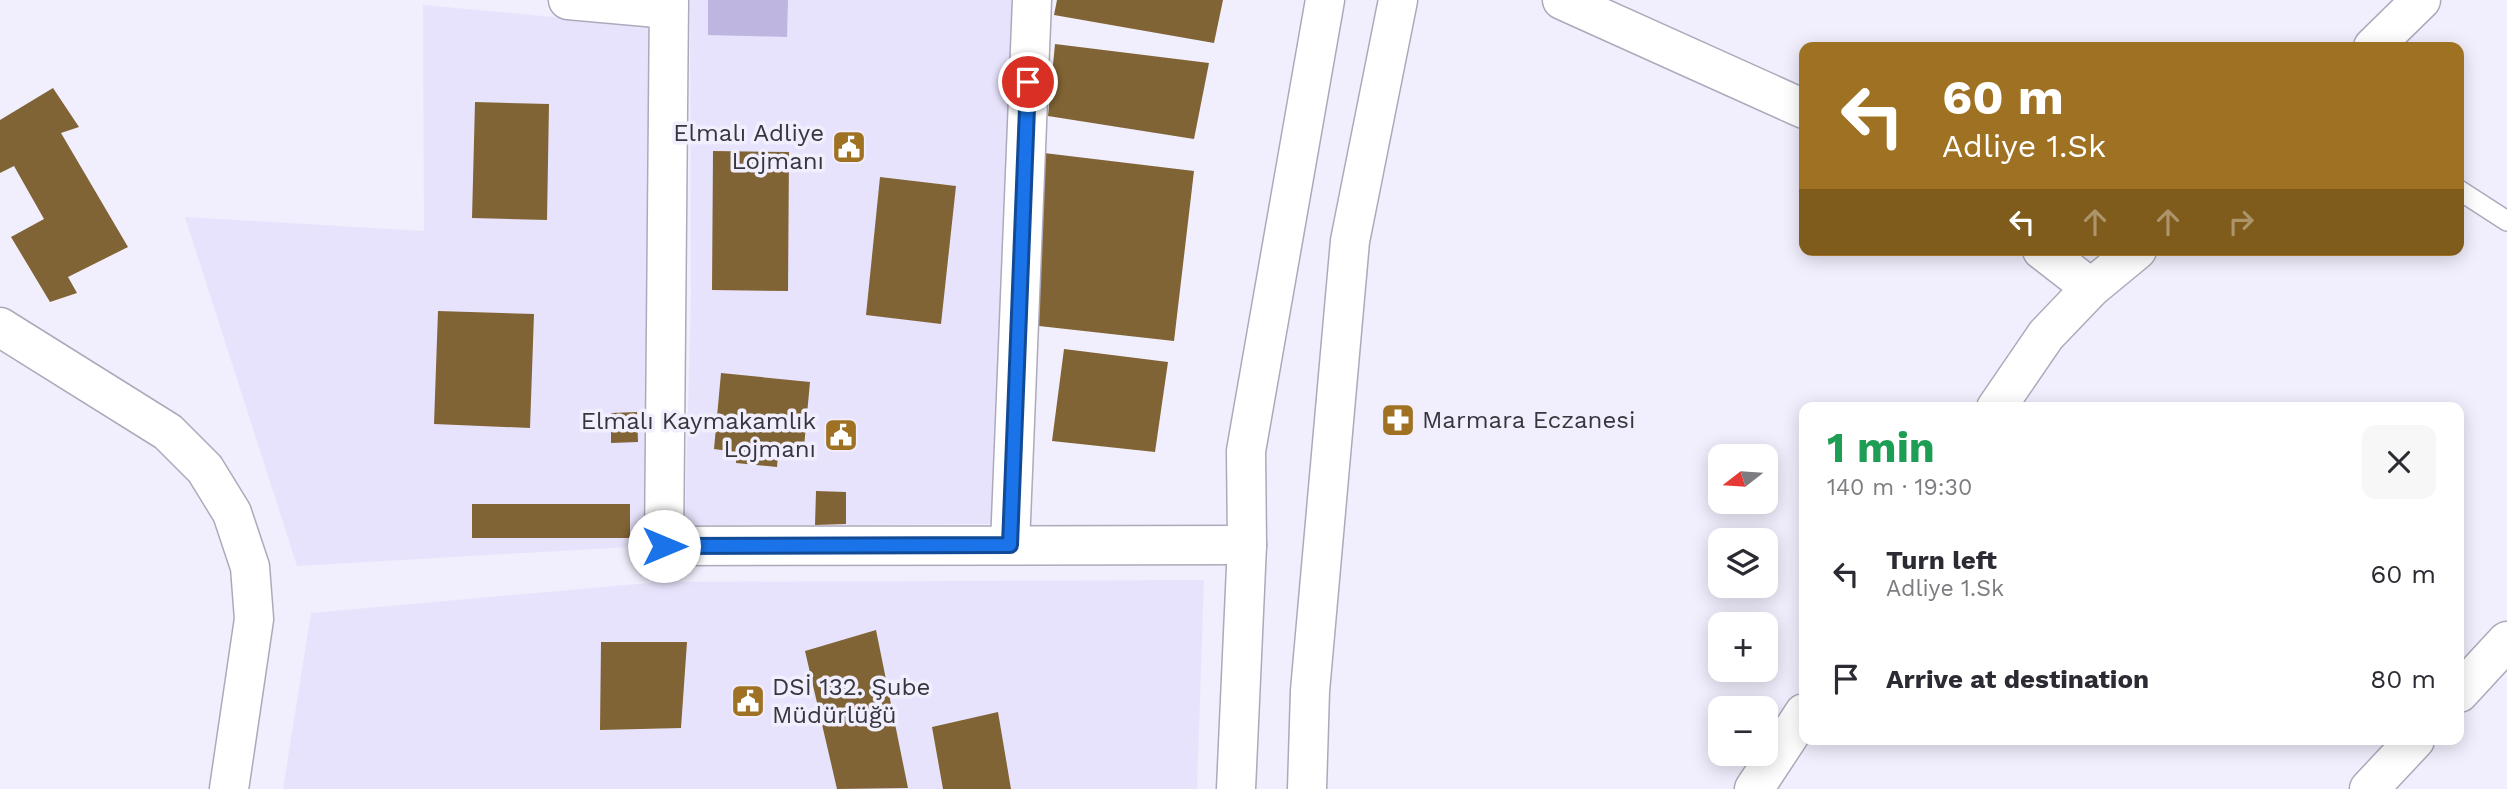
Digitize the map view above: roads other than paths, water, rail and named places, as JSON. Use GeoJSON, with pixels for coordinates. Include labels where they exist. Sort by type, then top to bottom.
{"type":"FeatureCollection","features":[{"type":"Feature","properties":{"kind":"street"},"geometry":{"type":"LineString","coordinates":[[568,0],[669,4],[664,546],[1247,545]]}},
{"type":"Feature","properties":{"kind":"street"},"geometry":{"type":"LineString","coordinates":[[1010,545],[1032,0]]}},
{"type":"Feature","properties":{"kind":"street"},"geometry":{"type":"LineString","coordinates":[[1237,789],[1247,545],[1246,451],[1325,0]]}},
{"type":"Feature","properties":{"kind":"street"},"geometry":{"type":"LineString","coordinates":[[1307,789],[1310,691],[1350,241],[1398,0]]}},
{"type":"Feature","properties":{"kind":"street"},"geometry":{"type":"LineString","coordinates":[[1562,0],[1799,107]]}},
{"type":"Feature","properties":{"kind":"street"},"geometry":{"type":"LineString","coordinates":[[2378,42],[2421,0]]}},
{"type":"Feature","properties":{"kind":"street"},"geometry":{"type":"LineString","coordinates":[[2050,256],[2091,288]]}},
{"type":"Feature","properties":{"kind":"street"},"geometry":{"type":"LineString","coordinates":[[2000,402],[2046,335],[2091,288],[2130,256]]}},
{"type":"Feature","properties":{"kind":"street"},"geometry":{"type":"LineString","coordinates":[[0,327],[168,432],[205,469],[232,513],[250,567],[254,619],[229,789]]}},
{"type":"Feature","properties":{"kind":"street"},"geometry":{"type":"LineString","coordinates":[[2464,688],[2507,641]]}},
{"type":"Feature","properties":{"kind":"street"},"geometry":{"type":"LineString","coordinates":[[1754,789],[1799,721]]}},
{"type":"Feature","properties":{"kind":"street"},"geometry":{"type":"LineString","coordinates":[[2370,789],[2410,745]]}},
{"type":"Feature","properties":{"kind":"lane"},"geometry":{"type":"LineString","coordinates":[[2464,193],[2507,221]]}},
{"type":"Feature","properties":{"kind":"place","name":"Elmalı Adliye Lojmanı"},"geometry":{"type":"Point","coordinates":[849,147]}},
{"type":"Feature","properties":{"kind":"place","name":"Marmara Eczanesi"},"geometry":{"type":"Point","coordinates":[1398,420]}},
{"type":"Feature","properties":{"kind":"place","name":"Elmalı Kaymakamlık Lojmanı"},"geometry":{"type":"Point","coordinates":[841,435]}},
{"type":"Feature","properties":{"kind":"place","name":"DSİ 132. Şube Müdürlüğü"},"geometry":{"type":"Point","coordinates":[748,701]}}]}
